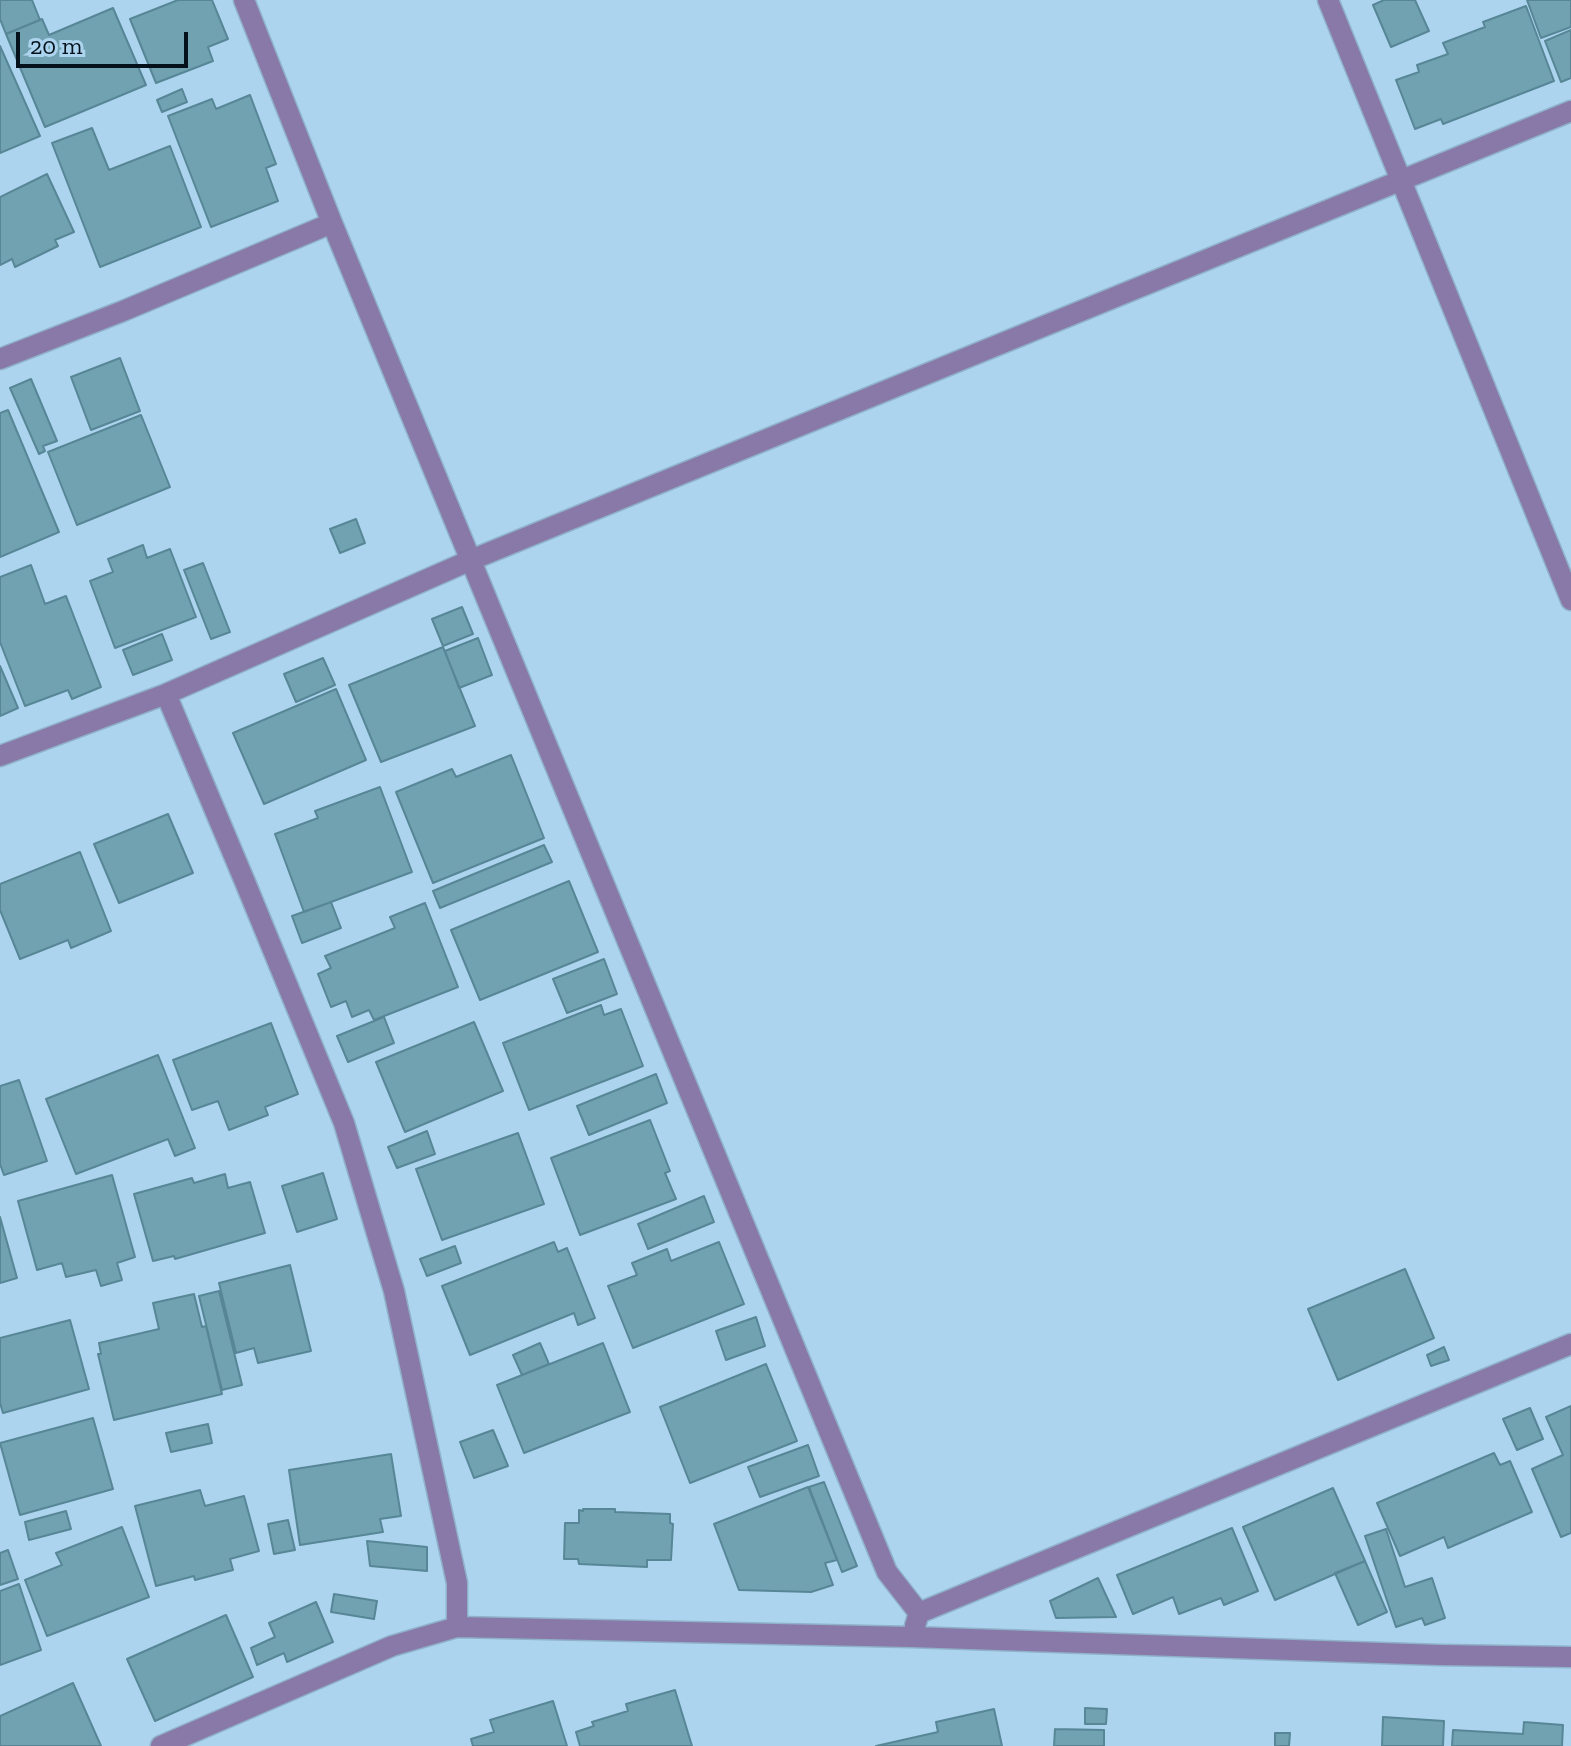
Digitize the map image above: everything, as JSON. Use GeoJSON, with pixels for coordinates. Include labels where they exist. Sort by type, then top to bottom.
{"type":"FeatureCollection","features":[{"type":"Feature","properties":{"kind":"street"},"geometry":{"type":"LineString","coordinates":[[244,0],[332,223],[887,1572],[919,1613]]}},
{"type":"Feature","properties":{"kind":"street"},"geometry":{"type":"LineString","coordinates":[[1328,0],[1571,600]]}},
{"type":"Feature","properties":{"kind":"street"},"geometry":{"type":"LineString","coordinates":[[0,756],[166,694],[471,560],[1571,111]]}},
{"type":"Feature","properties":{"kind":"street"},"geometry":{"type":"LineString","coordinates":[[0,359],[332,223]]}},
{"type":"Feature","properties":{"kind":"street"},"geometry":{"type":"LineString","coordinates":[[166,694],[344,1123],[394,1291],[457,1583],[457,1627]]}},
{"type":"Feature","properties":{"kind":"street"},"geometry":{"type":"LineString","coordinates":[[911,1637],[919,1613],[1571,1344]]}},
{"type":"Feature","properties":{"kind":"street"},"geometry":{"type":"LineString","coordinates":[[161,1746],[392,1646],[457,1627],[1571,1657]]}},
{"type":"Feature","properties":{"kind":"building"},"geometry":{"type":"Polygon","coordinates":[[[0,0],[32,0],[40,20],[6,34],[0,19],[0,0]]]}},
{"type":"Feature","properties":{"kind":"building"},"geometry":{"type":"Polygon","coordinates":[[[178,0],[212,0],[228,39],[208,47],[213,61],[156,83],[130,19],[178,0]]]}},
{"type":"Feature","properties":{"kind":"building"},"geometry":{"type":"Polygon","coordinates":[[[1384,0],[1415,0],[1429,31],[1391,47],[1373,5],[1384,0]]]}},
{"type":"Feature","properties":{"kind":"building"},"geometry":{"type":"Polygon","coordinates":[[[1527,0],[1571,0],[1571,27],[1541,38],[1527,0]]]}},
{"type":"Feature","properties":{"kind":"building"},"geometry":{"type":"Polygon","coordinates":[[[1526,6],[1554,81],[1443,124],[1441,119],[1415,129],[1396,80],[1419,72],[1417,65],[1448,54],[1443,43],[1485,27],[1483,22],[1526,6]]]}},
{"type":"Feature","properties":{"kind":"building"},"geometry":{"type":"Polygon","coordinates":[[[113,8],[146,85],[45,127],[6,34],[42,19],[49,35],[113,8]]]}},
{"type":"Feature","properties":{"kind":"building"},"geometry":{"type":"Polygon","coordinates":[[[1571,30],[1571,78],[1561,82],[1545,41],[1571,30]]]}},
{"type":"Feature","properties":{"kind":"building"},"geometry":{"type":"Polygon","coordinates":[[[0,46],[40,136],[0,153],[0,46]]]}},
{"type":"Feature","properties":{"kind":"building"},"geometry":{"type":"Polygon","coordinates":[[[182,89],[187,102],[162,112],[157,100],[182,89]]]}},
{"type":"Feature","properties":{"kind":"building"},"geometry":{"type":"Polygon","coordinates":[[[250,95],[276,164],[266,168],[278,201],[211,227],[168,116],[212,99],[216,109],[250,95]]]}},
{"type":"Feature","properties":{"kind":"building"},"geometry":{"type":"Polygon","coordinates":[[[92,128],[109,170],[170,146],[201,227],[100,267],[52,143],[92,128]]]}},
{"type":"Feature","properties":{"kind":"building"},"geometry":{"type":"Polygon","coordinates":[[[47,174],[74,232],[55,240],[58,246],[15,267],[12,259],[0,265],[0,197],[47,174]]]}},
{"type":"Feature","properties":{"kind":"building"},"geometry":{"type":"Polygon","coordinates":[[[120,358],[140,411],[91,430],[71,377],[120,358]]]}},
{"type":"Feature","properties":{"kind":"building"},"geometry":{"type":"Polygon","coordinates":[[[31,379],[57,441],[43,446],[45,451],[39,454],[10,388],[31,379]]]}},
{"type":"Feature","properties":{"kind":"building"},"geometry":{"type":"Polygon","coordinates":[[[8,410],[59,532],[0,557],[0,413],[8,410]]]}},
{"type":"Feature","properties":{"kind":"building"},"geometry":{"type":"Polygon","coordinates":[[[141,415],[170,487],[77,525],[48,452],[141,415]]]}},
{"type":"Feature","properties":{"kind":"building"},"geometry":{"type":"Polygon","coordinates":[[[356,519],[365,543],[340,553],[330,529],[356,519]]]}},
{"type":"Feature","properties":{"kind":"building"},"geometry":{"type":"Polygon","coordinates":[[[143,545],[147,558],[170,549],[196,617],[115,648],[90,581],[113,572],[108,559],[143,545]]]}},
{"type":"Feature","properties":{"kind":"building"},"geometry":{"type":"Polygon","coordinates":[[[203,563],[230,632],[211,639],[184,570],[203,563]]]}},
{"type":"Feature","properties":{"kind":"building"},"geometry":{"type":"Polygon","coordinates":[[[31,565],[45,604],[66,596],[101,687],[72,699],[68,690],[25,706],[0,642],[0,577],[31,565]]]}},
{"type":"Feature","properties":{"kind":"building"},"geometry":{"type":"Polygon","coordinates":[[[462,607],[473,634],[443,646],[432,619],[462,607]]]}},
{"type":"Feature","properties":{"kind":"building"},"geometry":{"type":"Polygon","coordinates":[[[162,634],[172,660],[133,675],[123,650],[162,634]]]}},
{"type":"Feature","properties":{"kind":"building"},"geometry":{"type":"Polygon","coordinates":[[[478,638],[492,675],[459,688],[445,651],[478,638]]]}},
{"type":"Feature","properties":{"kind":"building"},"geometry":{"type":"Polygon","coordinates":[[[443,647],[475,726],[381,762],[349,685],[443,647]]]}},
{"type":"Feature","properties":{"kind":"building"},"geometry":{"type":"Polygon","coordinates":[[[323,658],[335,685],[296,702],[284,674],[323,658]]]}},
{"type":"Feature","properties":{"kind":"building"},"geometry":{"type":"Polygon","coordinates":[[[0,666],[18,708],[0,716],[0,666]]]}},
{"type":"Feature","properties":{"kind":"building"},"geometry":{"type":"Polygon","coordinates":[[[336,689],[366,760],[264,804],[233,733],[336,689]]]}},
{"type":"Feature","properties":{"kind":"building"},"geometry":{"type":"Polygon","coordinates":[[[511,755],[544,838],[433,883],[396,792],[452,769],[456,777],[511,755]]]}},
{"type":"Feature","properties":{"kind":"building"},"geometry":{"type":"Polygon","coordinates":[[[380,787],[412,872],[304,912],[275,834],[318,818],[315,811],[380,787]]]}},
{"type":"Feature","properties":{"kind":"building"},"geometry":{"type":"Polygon","coordinates":[[[168,814],[193,873],[119,903],[94,844],[168,814]]]}},
{"type":"Feature","properties":{"kind":"building"},"geometry":{"type":"Polygon","coordinates":[[[544,845],[552,862],[440,908],[433,891],[544,845]]]}},
{"type":"Feature","properties":{"kind":"building"},"geometry":{"type":"Polygon","coordinates":[[[80,852],[111,931],[71,948],[68,940],[20,959],[0,910],[0,884],[80,852]]]}},
{"type":"Feature","properties":{"kind":"building"},"geometry":{"type":"Polygon","coordinates":[[[569,881],[598,952],[480,1000],[451,930],[569,881]]]}},
{"type":"Feature","properties":{"kind":"building"},"geometry":{"type":"Polygon","coordinates":[[[331,902],[341,928],[302,943],[292,916],[331,902]]]}},
{"type":"Feature","properties":{"kind":"building"},"geometry":{"type":"Polygon","coordinates":[[[425,903],[458,987],[374,1020],[369,1010],[352,1017],[346,1001],[331,1007],[318,974],[331,968],[325,956],[395,928],[390,917],[425,903]]]}},
{"type":"Feature","properties":{"kind":"building"},"geometry":{"type":"Polygon","coordinates":[[[604,959],[617,994],[567,1013],[553,979],[604,959]]]}},
{"type":"Feature","properties":{"kind":"building"},"geometry":{"type":"Polygon","coordinates":[[[601,1005],[604,1015],[621,1009],[643,1066],[529,1110],[503,1043],[601,1005]]]}},
{"type":"Feature","properties":{"kind":"building"},"geometry":{"type":"Polygon","coordinates":[[[384,1017],[394,1043],[348,1062],[337,1036],[384,1017]]]}},
{"type":"Feature","properties":{"kind":"building"},"geometry":{"type":"Polygon","coordinates":[[[474,1022],[503,1091],[405,1132],[376,1062],[474,1022]]]}},
{"type":"Feature","properties":{"kind":"building"},"geometry":{"type":"Polygon","coordinates":[[[271,1023],[298,1094],[265,1107],[268,1115],[229,1130],[218,1101],[192,1110],[173,1060],[271,1023]]]}},
{"type":"Feature","properties":{"kind":"building"},"geometry":{"type":"Polygon","coordinates":[[[158,1055],[195,1148],[175,1156],[168,1139],[76,1174],[46,1099],[158,1055]]]}},
{"type":"Feature","properties":{"kind":"building"},"geometry":{"type":"Polygon","coordinates":[[[656,1074],[667,1103],[589,1135],[577,1106],[656,1074]]]}},
{"type":"Feature","properties":{"kind":"building"},"geometry":{"type":"Polygon","coordinates":[[[19,1080],[47,1161],[4,1175],[0,1164],[0,1086],[19,1080]]]}},
{"type":"Feature","properties":{"kind":"building"},"geometry":{"type":"Polygon","coordinates":[[[650,1120],[670,1171],[665,1173],[676,1199],[580,1235],[551,1158],[650,1120]]]}},
{"type":"Feature","properties":{"kind":"building"},"geometry":{"type":"Polygon","coordinates":[[[427,1131],[435,1154],[397,1168],[388,1147],[427,1131]]]}},
{"type":"Feature","properties":{"kind":"building"},"geometry":{"type":"Polygon","coordinates":[[[518,1133],[544,1204],[442,1240],[416,1169],[518,1133]]]}},
{"type":"Feature","properties":{"kind":"building"},"geometry":{"type":"Polygon","coordinates":[[[323,1173],[337,1219],[297,1232],[282,1186],[323,1173]]]}},
{"type":"Feature","properties":{"kind":"building"},"geometry":{"type":"Polygon","coordinates":[[[225,1174],[228,1188],[250,1182],[265,1233],[175,1259],[174,1256],[153,1261],[134,1194],[192,1178],[194,1183],[225,1174]]]}},
{"type":"Feature","properties":{"kind":"building"},"geometry":{"type":"Polygon","coordinates":[[[112,1175],[135,1257],[117,1263],[122,1280],[101,1286],[96,1270],[66,1277],[62,1263],[37,1270],[18,1201],[112,1175]]]}},
{"type":"Feature","properties":{"kind":"building"},"geometry":{"type":"Polygon","coordinates":[[[704,1196],[714,1222],[648,1249],[638,1224],[704,1196]]]}},
{"type":"Feature","properties":{"kind":"building"},"geometry":{"type":"Polygon","coordinates":[[[0,1217],[17,1278],[0,1283],[0,1217]]]}},
{"type":"Feature","properties":{"kind":"building"},"geometry":{"type":"Polygon","coordinates":[[[554,1242],[558,1252],[567,1248],[595,1318],[578,1325],[574,1313],[470,1355],[442,1286],[554,1242]]]}},
{"type":"Feature","properties":{"kind":"building"},"geometry":{"type":"Polygon","coordinates":[[[719,1242],[744,1304],[633,1348],[608,1286],[637,1275],[632,1263],[667,1249],[671,1261],[719,1242]]]}},
{"type":"Feature","properties":{"kind":"building"},"geometry":{"type":"Polygon","coordinates":[[[455,1246],[461,1263],[427,1276],[420,1259],[455,1246]]]}},
{"type":"Feature","properties":{"kind":"building"},"geometry":{"type":"Polygon","coordinates":[[[290,1265],[311,1351],[258,1363],[254,1348],[236,1353],[219,1283],[290,1265]]]}},
{"type":"Feature","properties":{"kind":"building"},"geometry":{"type":"Polygon","coordinates":[[[1405,1269],[1434,1338],[1338,1380],[1308,1309],[1405,1269]]]}},
{"type":"Feature","properties":{"kind":"building"},"geometry":{"type":"Polygon","coordinates":[[[219,1291],[242,1385],[222,1390],[199,1296],[219,1291]]]}},
{"type":"Feature","properties":{"kind":"building"},"geometry":{"type":"Polygon","coordinates":[[[194,1294],[202,1327],[206,1326],[222,1394],[114,1420],[98,1354],[101,1354],[99,1343],[159,1329],[153,1303],[194,1294]]]}},
{"type":"Feature","properties":{"kind":"building"},"geometry":{"type":"Polygon","coordinates":[[[756,1317],[765,1346],[726,1360],[716,1331],[756,1317]]]}},
{"type":"Feature","properties":{"kind":"building"},"geometry":{"type":"Polygon","coordinates":[[[70,1320],[89,1389],[3,1413],[0,1403],[0,1338],[70,1320]]]}},
{"type":"Feature","properties":{"kind":"building"},"geometry":{"type":"Polygon","coordinates":[[[540,1343],[549,1364],[522,1375],[513,1355],[540,1343]]]}},
{"type":"Feature","properties":{"kind":"building"},"geometry":{"type":"Polygon","coordinates":[[[603,1343],[630,1412],[524,1453],[497,1385],[603,1343]]]}},
{"type":"Feature","properties":{"kind":"building"},"geometry":{"type":"Polygon","coordinates":[[[1444,1347],[1449,1360],[1431,1366],[1427,1355],[1444,1347]]]}},
{"type":"Feature","properties":{"kind":"building"},"geometry":{"type":"Polygon","coordinates":[[[766,1364],[797,1441],[690,1483],[660,1407],[766,1364]]]}},
{"type":"Feature","properties":{"kind":"building"},"geometry":{"type":"Polygon","coordinates":[[[1571,1406],[1571,1533],[1561,1537],[1532,1469],[1563,1455],[1546,1417],[1571,1406]]]}},
{"type":"Feature","properties":{"kind":"building"},"geometry":{"type":"Polygon","coordinates":[[[1530,1408],[1543,1439],[1517,1450],[1503,1419],[1530,1408]]]}},
{"type":"Feature","properties":{"kind":"building"},"geometry":{"type":"Polygon","coordinates":[[[93,1418],[113,1489],[20,1515],[0,1443],[93,1418]]]}},
{"type":"Feature","properties":{"kind":"building"},"geometry":{"type":"Polygon","coordinates":[[[208,1424],[212,1443],[171,1452],[166,1433],[208,1424]]]}},
{"type":"Feature","properties":{"kind":"building"},"geometry":{"type":"Polygon","coordinates":[[[493,1430],[508,1466],[474,1478],[460,1442],[493,1430]]]}},
{"type":"Feature","properties":{"kind":"building"},"geometry":{"type":"Polygon","coordinates":[[[808,1445],[819,1476],[760,1497],[748,1467],[808,1445]]]}},
{"type":"Feature","properties":{"kind":"building"},"geometry":{"type":"Polygon","coordinates":[[[1494,1453],[1500,1465],[1510,1461],[1532,1512],[1448,1548],[1444,1537],[1400,1556],[1377,1503],[1494,1453]]]}},
{"type":"Feature","properties":{"kind":"building"},"geometry":{"type":"Polygon","coordinates":[[[391,1454],[401,1516],[380,1519],[383,1532],[300,1545],[289,1470],[391,1454]]]}},
{"type":"Feature","properties":{"kind":"building"},"geometry":{"type":"Polygon","coordinates":[[[824,1482],[857,1566],[842,1572],[809,1487],[824,1482]]]}},
{"type":"Feature","properties":{"kind":"building"},"geometry":{"type":"Polygon","coordinates":[[[808,1487],[837,1560],[825,1563],[833,1585],[811,1592],[739,1590],[714,1524],[808,1487]]]}},
{"type":"Feature","properties":{"kind":"building"},"geometry":{"type":"Polygon","coordinates":[[[1333,1488],[1365,1561],[1275,1600],[1243,1527],[1333,1488]]]}},
{"type":"Feature","properties":{"kind":"building"},"geometry":{"type":"Polygon","coordinates":[[[200,1490],[205,1506],[244,1496],[259,1551],[230,1559],[233,1570],[156,1586],[135,1506],[200,1490]]]}},
{"type":"Feature","properties":{"kind":"building"},"geometry":{"type":"Polygon","coordinates":[[[579,1510],[670,1514],[670,1523],[673,1524],[671,1560],[647,1560],[647,1567],[579,1564],[578,1559],[564,1559],[565,1523],[579,1523],[579,1510]]]}},
{"type":"Feature","properties":{"kind":"building"},"geometry":{"type":"Polygon","coordinates":[[[66,1511],[71,1529],[29,1540],[25,1522],[66,1511]]]}},
{"type":"Feature","properties":{"kind":"building"},"geometry":{"type":"Polygon","coordinates":[[[288,1520],[295,1550],[274,1554],[268,1524],[288,1520]]]}},
{"type":"Feature","properties":{"kind":"building"},"geometry":{"type":"Polygon","coordinates":[[[122,1527],[149,1597],[47,1636],[25,1580],[62,1565],[56,1553],[122,1527]]]}},
{"type":"Feature","properties":{"kind":"building"},"geometry":{"type":"Polygon","coordinates":[[[1232,1528],[1258,1591],[1224,1605],[1221,1598],[1179,1614],[1173,1597],[1133,1614],[1117,1575],[1232,1528]]]}},
{"type":"Feature","properties":{"kind":"building"},"geometry":{"type":"Polygon","coordinates":[[[1386,1529],[1405,1587],[1432,1578],[1445,1618],[1425,1625],[1422,1618],[1396,1627],[1365,1536],[1386,1529]]]}},
{"type":"Feature","properties":{"kind":"building"},"geometry":{"type":"Polygon","coordinates":[[[367,1541],[427,1547],[427,1571],[370,1566],[367,1541]]]}},
{"type":"Feature","properties":{"kind":"building"},"geometry":{"type":"Polygon","coordinates":[[[8,1550],[18,1579],[0,1585],[0,1553],[8,1550]]]}},
{"type":"Feature","properties":{"kind":"building"},"geometry":{"type":"Polygon","coordinates":[[[1365,1561],[1387,1612],[1358,1625],[1335,1573],[1365,1561]]]}},
{"type":"Feature","properties":{"kind":"building"},"geometry":{"type":"Polygon","coordinates":[[[1098,1578],[1116,1617],[1056,1618],[1050,1601],[1098,1578]]]}},
{"type":"Feature","properties":{"kind":"building"},"geometry":{"type":"Polygon","coordinates":[[[19,1584],[41,1650],[0,1665],[0,1591],[19,1584]]]}},
{"type":"Feature","properties":{"kind":"building"},"geometry":{"type":"Polygon","coordinates":[[[334,1594],[377,1601],[374,1619],[331,1612],[334,1594]]]}},
{"type":"Feature","properties":{"kind":"building"},"geometry":{"type":"Polygon","coordinates":[[[316,1602],[333,1642],[287,1662],[284,1653],[257,1665],[251,1648],[275,1637],[269,1623],[316,1602]]]}},
{"type":"Feature","properties":{"kind":"building"},"geometry":{"type":"Polygon","coordinates":[[[226,1615],[253,1677],[155,1721],[127,1659],[226,1615]]]}},
{"type":"Feature","properties":{"kind":"building"},"geometry":{"type":"Polygon","coordinates":[[[73,1683],[101,1746],[0,1746],[0,1716],[73,1683]]]}},
{"type":"Feature","properties":{"kind":"building"},"geometry":{"type":"Polygon","coordinates":[[[675,1690],[692,1746],[580,1746],[576,1732],[594,1726],[592,1722],[628,1711],[626,1704],[675,1690]]]}},
{"type":"Feature","properties":{"kind":"building"},"geometry":{"type":"Polygon","coordinates":[[[553,1701],[567,1746],[473,1746],[471,1739],[494,1732],[490,1720],[553,1701]]]}},
{"type":"Feature","properties":{"kind":"building"},"geometry":{"type":"Polygon","coordinates":[[[1085,1708],[1107,1709],[1106,1724],[1085,1724],[1085,1708]]]}},
{"type":"Feature","properties":{"kind":"building"},"geometry":{"type":"Polygon","coordinates":[[[994,1709],[1002,1746],[876,1746],[938,1732],[936,1722],[994,1709]]]}},
{"type":"Feature","properties":{"kind":"building"},"geometry":{"type":"Polygon","coordinates":[[[1383,1717],[1444,1721],[1443,1746],[1382,1746],[1383,1717]]]}},
{"type":"Feature","properties":{"kind":"building"},"geometry":{"type":"Polygon","coordinates":[[[1524,1722],[1563,1725],[1562,1746],[1452,1746],[1453,1730],[1523,1734],[1524,1722]]]}},
{"type":"Feature","properties":{"kind":"building"},"geometry":{"type":"Polygon","coordinates":[[[1055,1729],[1104,1730],[1104,1746],[1054,1746],[1055,1729]]]}},
{"type":"Feature","properties":{"kind":"building"},"geometry":{"type":"Polygon","coordinates":[[[1275,1733],[1290,1733],[1289,1746],[1275,1746],[1275,1733]]]}}]}
